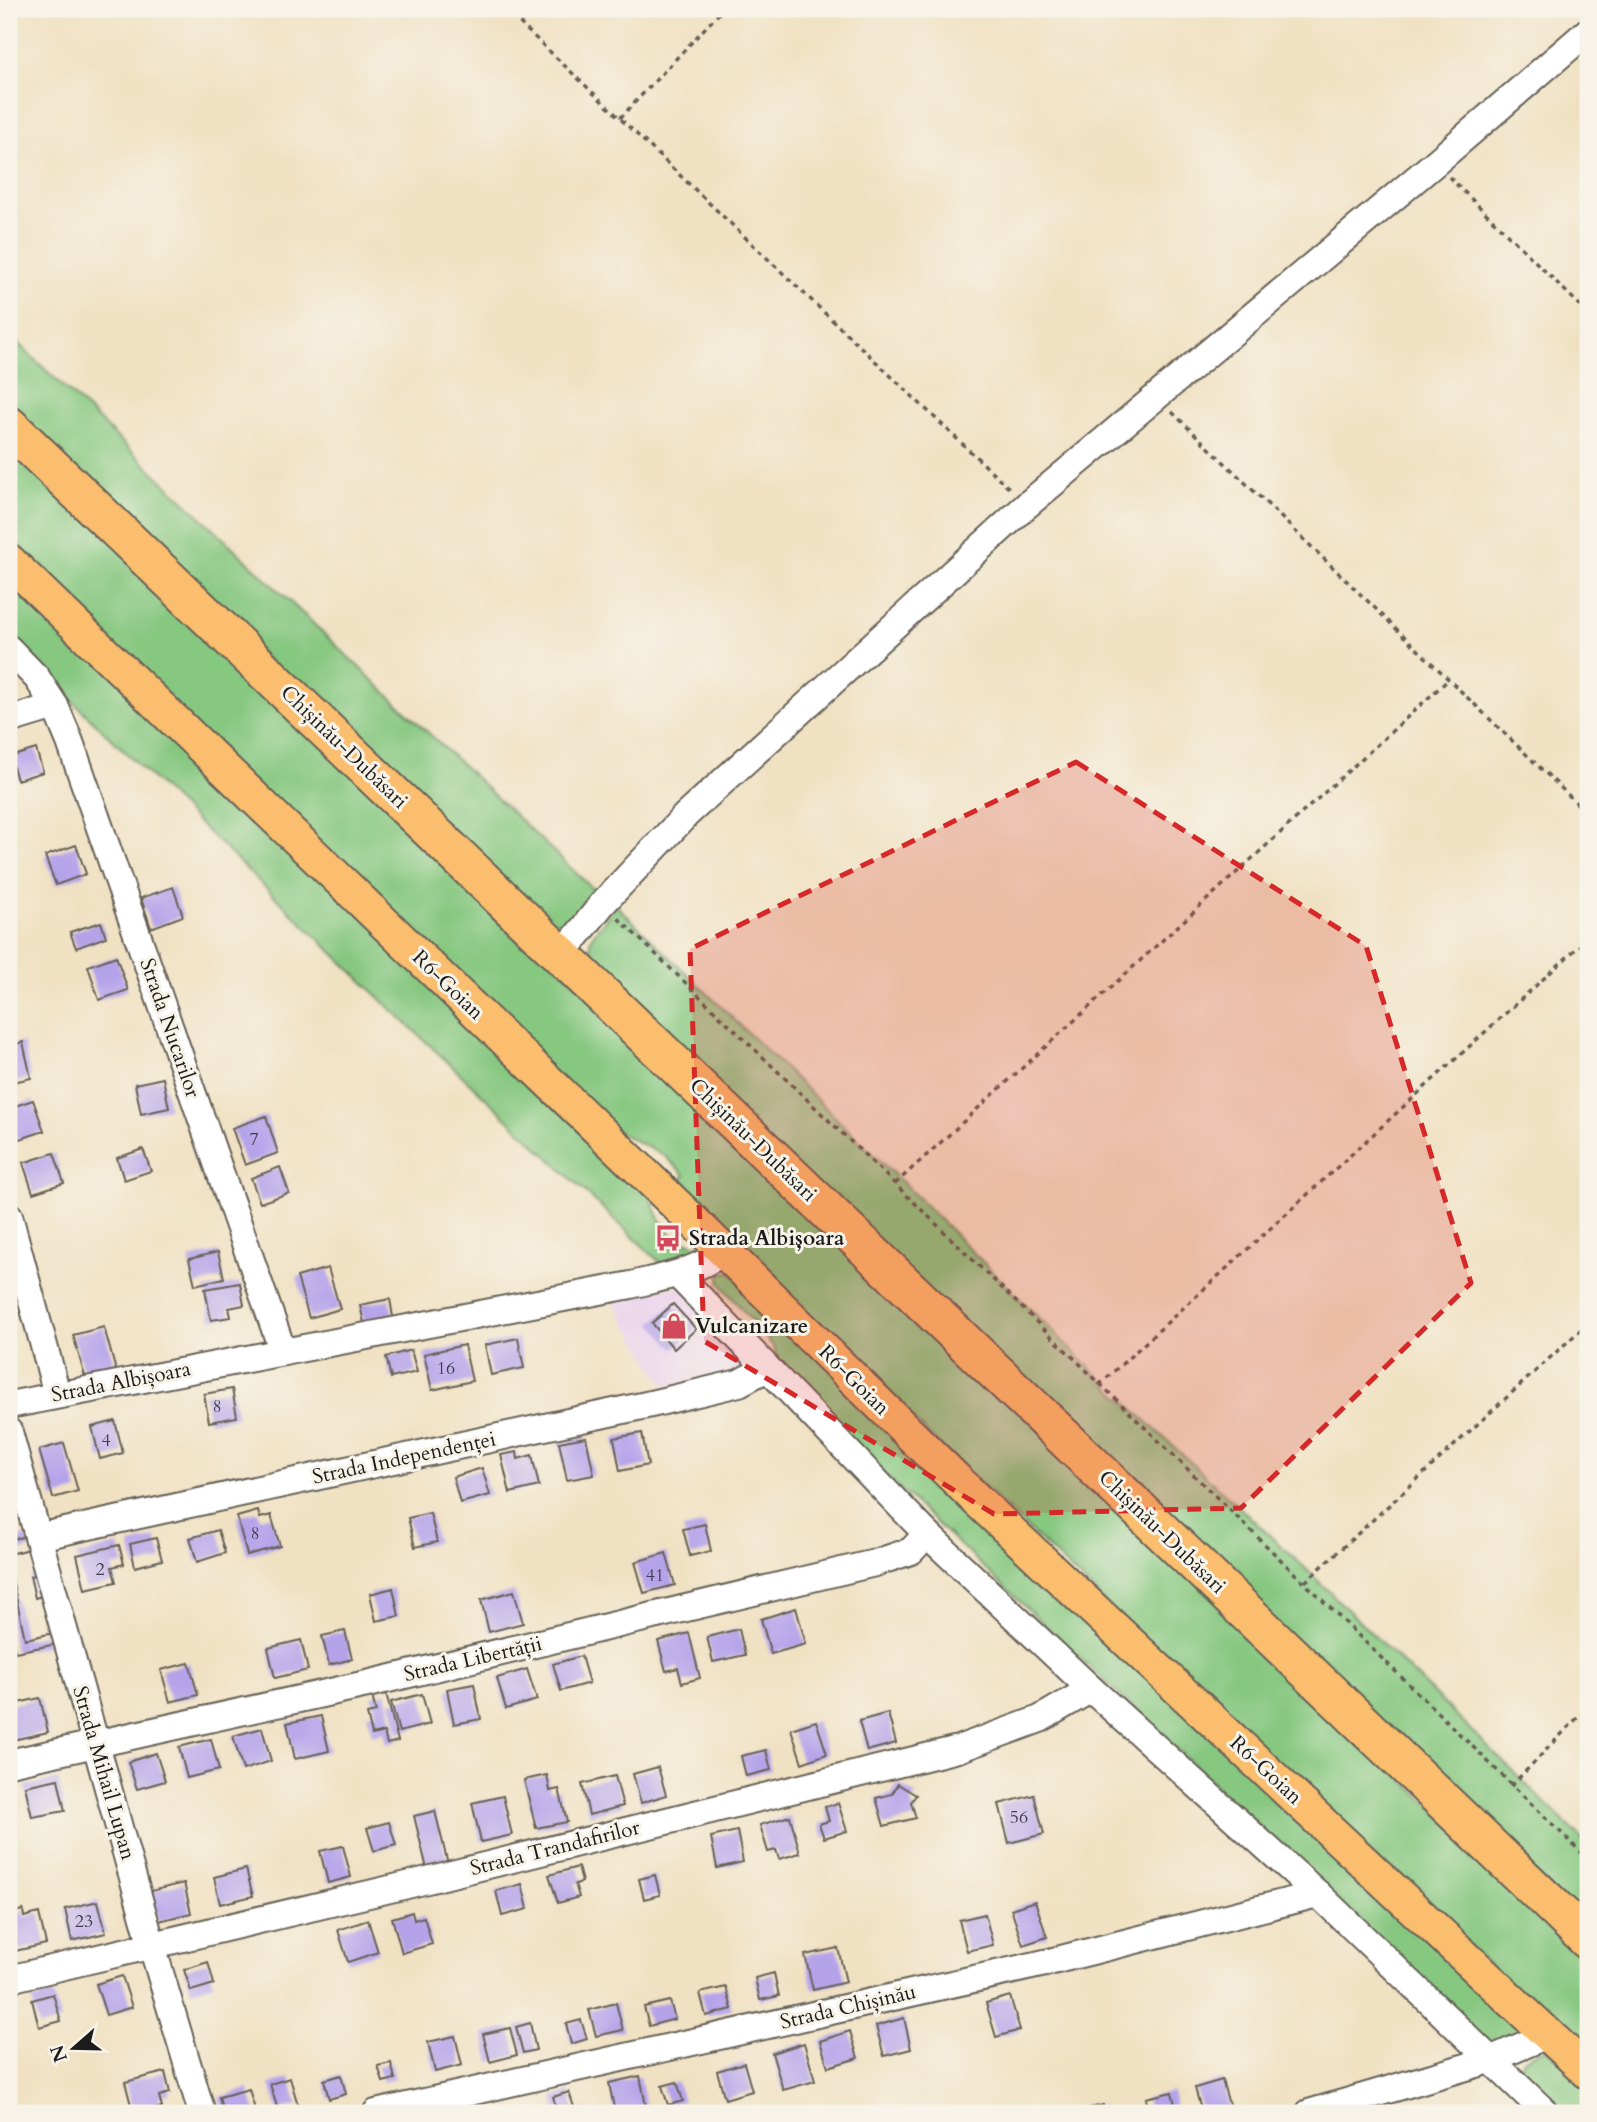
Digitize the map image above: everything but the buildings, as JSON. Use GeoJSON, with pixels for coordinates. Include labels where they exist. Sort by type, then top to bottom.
{"type":"FeatureCollection","features":[{"type":"Feature","properties":{"kind":"highway","name":"Chișinău-Dubăsari"},"geometry":{"type":"LineString","coordinates":[[9,426],[1588,1940]]}},
{"type":"Feature","properties":{"kind":"main road","name":"R6-Goian"},"geometry":{"type":"LineString","coordinates":[[9,561],[724,1251],[978,1502],[1588,2072]]}},
{"type":"Feature","properties":{"kind":"street"},"geometry":{"type":"LineString","coordinates":[[561,956],[603,903],[686,815],[1027,505],[1588,31]]}},
{"type":"Feature","properties":{"kind":"street","name":"Strada Nucarilor"},"geometry":{"type":"LineString","coordinates":[[9,649],[37,678],[55,706],[70,743],[283,1352]]}},
{"type":"Feature","properties":{"kind":"street"},"geometry":{"type":"LineString","coordinates":[[9,720],[55,706]]}},
{"type":"Feature","properties":{"kind":"street"},"geometry":{"type":"LineString","coordinates":[[9,1216],[57,1394]]}},
{"type":"Feature","properties":{"kind":"street","name":"Strada Albișoara"},"geometry":{"type":"LineString","coordinates":[[9,1405],[631,1285],[708,1263],[724,1251]]}},
{"type":"Feature","properties":{"kind":"street"},"geometry":{"type":"LineString","coordinates":[[677,1274],[928,1534],[1091,1689],[1318,1894],[1546,2113]]}},
{"type":"Feature","properties":{"kind":"street","name":"Strada Independenței"},"geometry":{"type":"LineString","coordinates":[[38,1537],[651,1404],[739,1383],[767,1368]]}},
{"type":"Feature","properties":{"kind":"street","name":"Strada Mihail Lupan"},"geometry":{"type":"LineString","coordinates":[[9,1432],[152,1946],[202,2113]]}},
{"type":"Feature","properties":{"kind":"street","name":"Strada Libertății"},"geometry":{"type":"LineString","coordinates":[[9,1763],[367,1684],[875,1563],[911,1551],[928,1534]]}},
{"type":"Feature","properties":{"kind":"street","name":"Strada Trandafirilor"},"geometry":{"type":"LineString","coordinates":[[9,1979],[958,1749],[1040,1719],[1091,1689]]}},
{"type":"Feature","properties":{"kind":"street","name":"Strada Chișinău"},"geometry":{"type":"LineString","coordinates":[[376,2113],[1045,1963],[1318,1894]]}},
{"type":"Feature","properties":{"kind":"street"},"geometry":{"type":"LineString","coordinates":[[1309,2113],[1490,2060],[1549,2034]]}},
{"type":"Feature","properties":{"kind":"path"},"geometry":{"type":"LineString","coordinates":[[505,9],[1027,505]]}},
{"type":"Feature","properties":{"kind":"path"},"geometry":{"type":"LineString","coordinates":[[620,118],[723,9]]}},
{"type":"Feature","properties":{"kind":"path"},"geometry":{"type":"LineString","coordinates":[[1435,163],[1588,313]]}},
{"type":"Feature","properties":{"kind":"path"},"geometry":{"type":"LineString","coordinates":[[1156,396],[1588,814]]}},
{"type":"Feature","properties":{"kind":"path"},"geometry":{"type":"LineString","coordinates":[[895,1184],[1448,680]]}},
{"type":"Feature","properties":{"kind":"path"},"geometry":{"type":"LineString","coordinates":[[603,903],[1305,1582],[1588,1860]]}},
{"type":"Feature","properties":{"kind":"path"},"geometry":{"type":"LineString","coordinates":[[1099,1385],[1588,939]]}},
{"type":"Feature","properties":{"kind":"path"},"geometry":{"type":"LineString","coordinates":[[1305,1582],[1588,1323]]}},
{"type":"Feature","properties":{"kind":"path"},"geometry":{"type":"LineString","coordinates":[[1511,1786],[1588,1707]]}},
{"type":"Feature","properties":{"kind":"highlighted area"},"geometry":{"type":"Polygon","coordinates":[[[1076,762],[1366,946],[1471,1283],[1241,1508],[994,1514],[704,1341],[690,949],[1076,762]]]}},
{"type":"Feature","properties":{"kind":"shaded area"},"geometry":{"type":"Polygon","coordinates":[[[678,1286],[746,1358],[743,1369],[665,1387],[612,1299],[678,1286]]]}},
{"type":"Feature","properties":{"kind":"green space"},"geometry":{"type":"Polygon","coordinates":[[[9,335],[595,891],[580,915],[569,921],[541,921],[9,412],[9,335]]]}},
{"type":"Feature","properties":{"kind":"green space"},"geometry":{"type":"Polygon","coordinates":[[[9,439],[1588,1957],[1588,2059],[939,1445],[718,1228],[682,1178],[685,1175],[665,1156],[610,1128],[9,549],[9,439]]]}},
{"type":"Feature","properties":{"kind":"green space"},"geometry":{"type":"Polygon","coordinates":[[[9,575],[647,1189],[665,1227],[675,1237],[704,1250],[664,1266],[387,1005],[61,690],[9,639],[9,575]]]}},
{"type":"Feature","properties":{"kind":"green space"},"geometry":{"type":"Polygon","coordinates":[[[616,905],[1107,1385],[1305,1568],[1588,1845],[1588,1929],[593,975],[590,942],[616,905]]]}},
{"type":"Feature","properties":{"kind":"green space"},"geometry":{"type":"Polygon","coordinates":[[[721,1272],[731,1272],[1525,2031],[1493,2050],[785,1380],[773,1346],[719,1282],[721,1272]]]}},
{"type":"Feature","properties":{"kind":"green space"},"geometry":{"type":"Polygon","coordinates":[[[1546,2048],[1588,2090],[1588,2113],[1557,2113],[1515,2072],[1525,2058],[1546,2048]]]}},
{"type":"Feature","properties":{"kind":"place","name":"Strada Albișoara"},"geometry":{"type":"Point","coordinates":[668,1238]}},
{"type":"Feature","properties":{"kind":"place","name":"Vulcanizare"},"geometry":{"type":"Point","coordinates":[674,1326]}}]}
